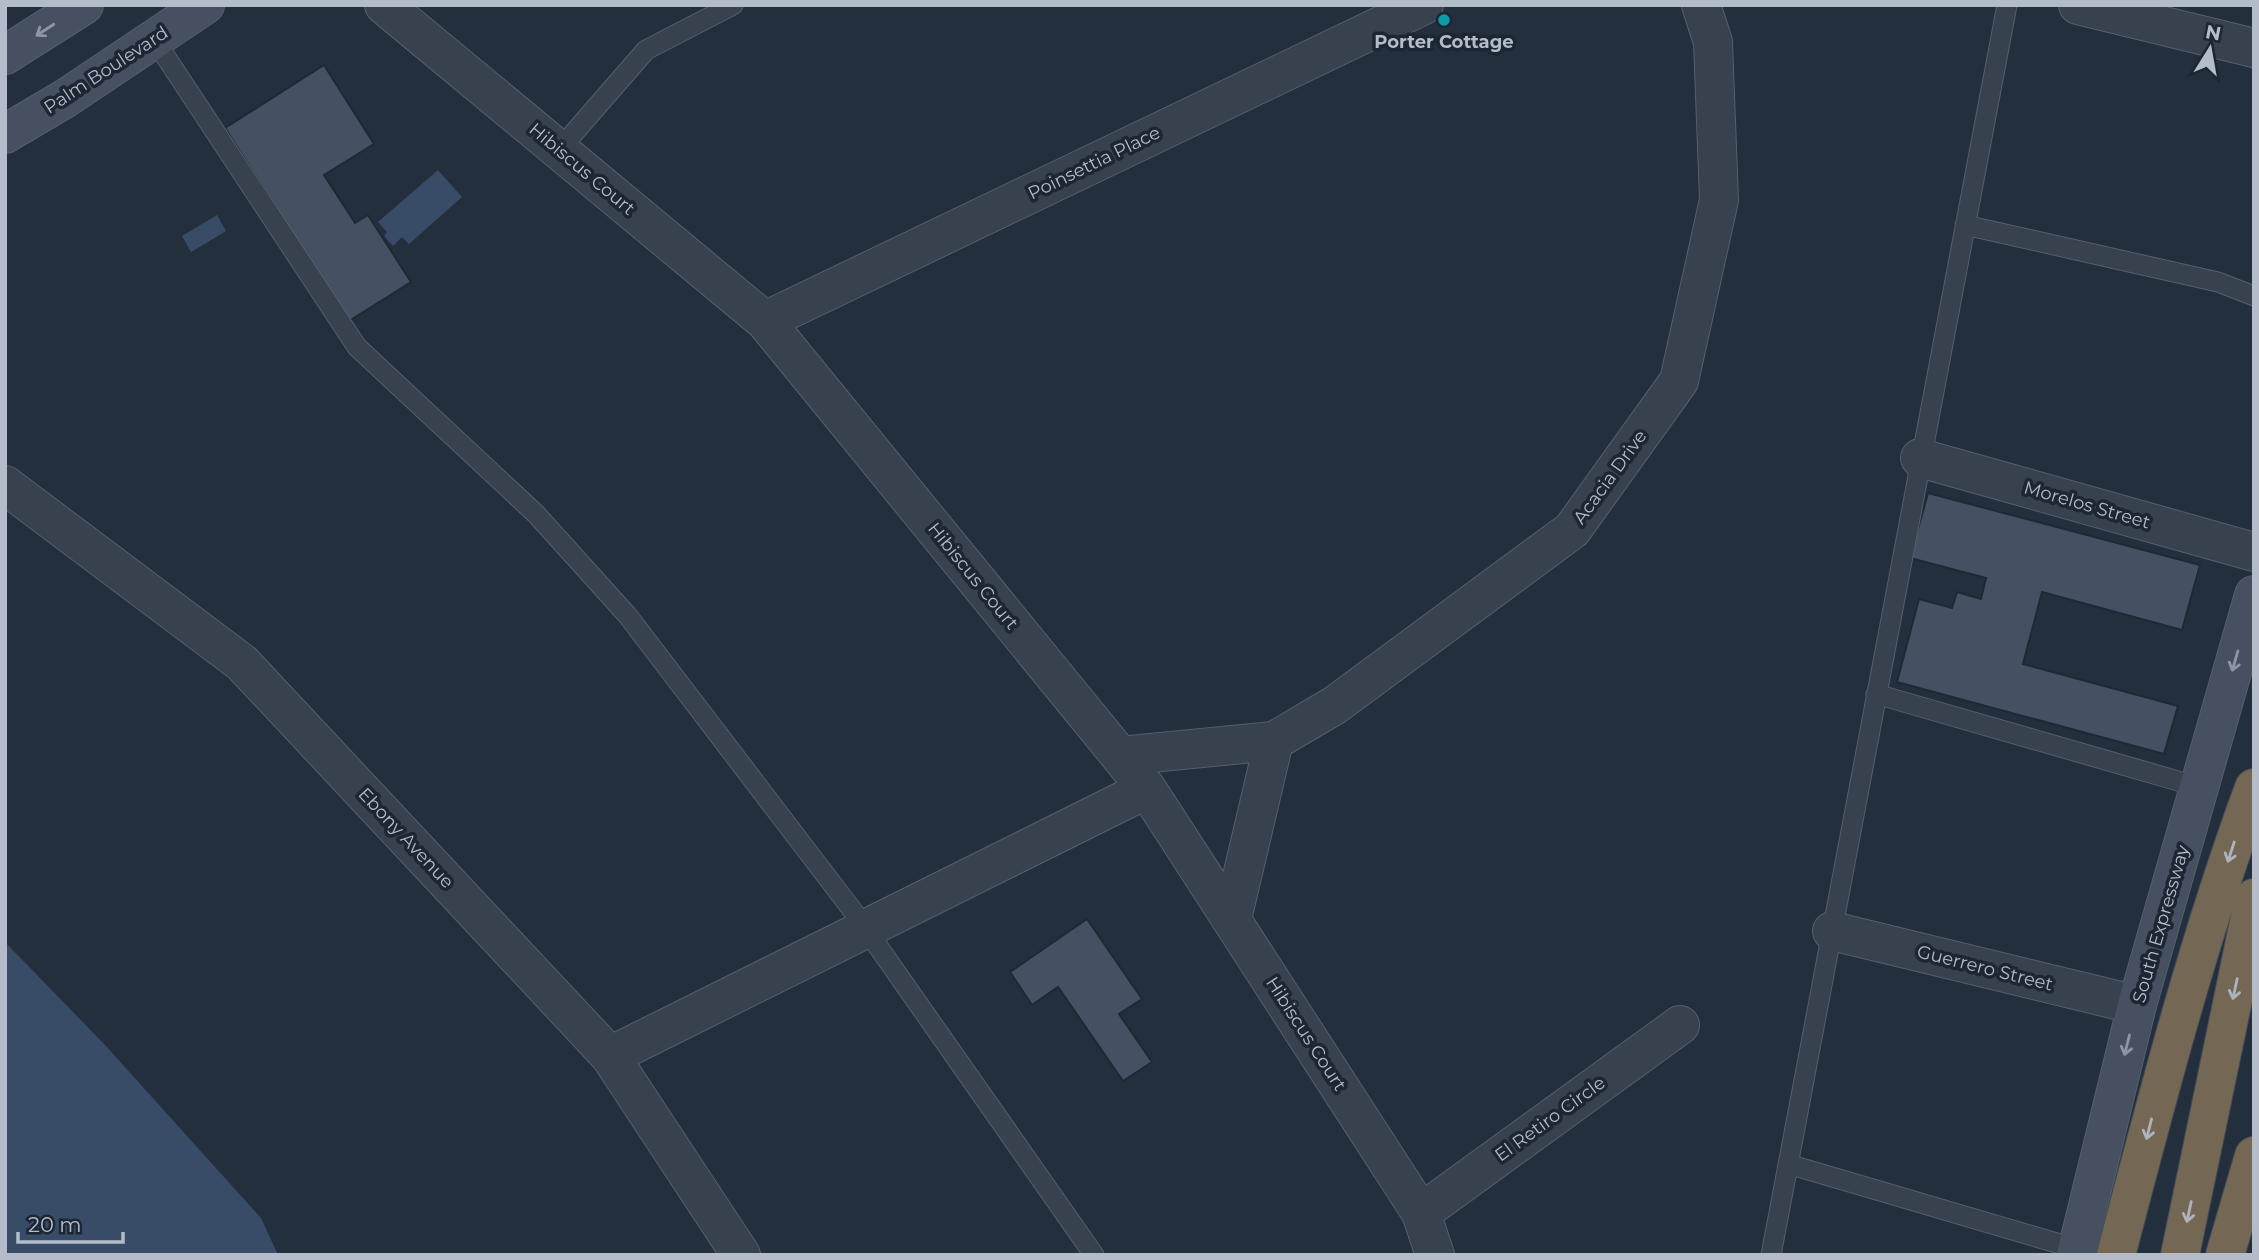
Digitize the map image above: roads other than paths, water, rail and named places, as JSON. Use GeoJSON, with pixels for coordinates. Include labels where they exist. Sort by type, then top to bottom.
{"type":"FeatureCollection","features":[{"type":"Feature","properties":{"kind":"highway"},"geometry":{"type":"LineString","coordinates":[[2116,1255],[2166,1063],[2232,847],[2254,788]]}},
{"type":"Feature","properties":{"kind":"highway"},"geometry":{"type":"LineString","coordinates":[[2180,1255],[2254,898]]}},
{"type":"Feature","properties":{"kind":"highway"},"geometry":{"type":"LineString","coordinates":[[2225,1255],[2254,1156]]}},
{"type":"Feature","properties":{"kind":"main road"},"geometry":{"type":"LineString","coordinates":[[5,55],[84,5]]}},
{"type":"Feature","properties":{"kind":"main road","name":"Palm Boulevard"},"geometry":{"type":"LineString","coordinates":[[5,134],[66,98],[205,5]]}},
{"type":"Feature","properties":{"kind":"main road","name":"South Expressway"},"geometry":{"type":"LineString","coordinates":[[2077,1252],[2137,1005],[2254,595]]}},
{"type":"Feature","properties":{"kind":"street","name":"Hibiscus Court"},"geometry":{"type":"LineString","coordinates":[[384,5],[765,321],[1147,789],[1421,1213],[1435,1255]]}},
{"type":"Feature","properties":{"kind":"street","name":"Poinsettia Place"},"geometry":{"type":"LineString","coordinates":[[765,321],[1424,5]]}},
{"type":"Feature","properties":{"kind":"street","name":"Acacia Drive"},"geometry":{"type":"LineString","coordinates":[[1120,756],[1274,741],[1335,705],[1572,530],[1679,381],[1719,200],[1713,42],[1701,5]]}},
{"type":"Feature","properties":{"kind":"street"},"geometry":{"type":"LineString","coordinates":[[2078,5],[2254,48]]}},
{"type":"Feature","properties":{"kind":"street","name":"Morelos Street"},"geometry":{"type":"LineString","coordinates":[[1920,458],[2254,552]]}},
{"type":"Feature","properties":{"kind":"street","name":"Ebony Avenue"},"geometry":{"type":"LineString","coordinates":[[5,485],[242,663],[610,1056],[741,1255]]}},
{"type":"Feature","properties":{"kind":"street"},"geometry":{"type":"LineString","coordinates":[[1232,919],[1274,741]]}},
{"type":"Feature","properties":{"kind":"street"},"geometry":{"type":"LineString","coordinates":[[610,1056],[1147,789]]}},
{"type":"Feature","properties":{"kind":"street","name":"Guerrero Street"},"geometry":{"type":"LineString","coordinates":[[1832,930],[2137,1005]]}},
{"type":"Feature","properties":{"kind":"street","name":"El Retiro Circle"},"geometry":{"type":"LineString","coordinates":[[1421,1213],[1680,1025]]}},
{"type":"Feature","properties":{"kind":"lane"},"geometry":{"type":"LineString","coordinates":[[559,150],[646,50],[733,5]]}},
{"type":"Feature","properties":{"kind":"lane"},"geometry":{"type":"LineString","coordinates":[[1771,1255],[2007,5]]}},
{"type":"Feature","properties":{"kind":"lane"},"geometry":{"type":"LineString","coordinates":[[154,40],[357,347],[536,514],[628,615],[865,929],[1094,1255]]}},
{"type":"Feature","properties":{"kind":"lane"},"geometry":{"type":"LineString","coordinates":[[1965,225],[2217,282],[2254,296]]}},
{"type":"Feature","properties":{"kind":"lane"},"geometry":{"type":"LineString","coordinates":[[1876,694],[2199,788]]}},
{"type":"Feature","properties":{"kind":"lane"},"geometry":{"type":"LineString","coordinates":[[1788,1164],[2077,1252]]}},
{"type":"Feature","properties":{"kind":"water"},"geometry":{"type":"Polygon","coordinates":[[[438,170],[462,197],[409,244],[402,237],[393,246],[384,236],[387,232],[378,222],[438,170]]]}},
{"type":"Feature","properties":{"kind":"water"},"geometry":{"type":"Polygon","coordinates":[[[217,215],[226,231],[191,252],[182,236],[217,215]]]}},
{"type":"Feature","properties":{"kind":"water"},"geometry":{"type":"Polygon","coordinates":[[[5,942],[105,1045],[261,1218],[278,1255],[10,1255],[5,1251],[5,942]]]}},
{"type":"Feature","properties":{"kind":"place","name":"Porter Cottage"},"geometry":{"type":"Point","coordinates":[1444,20]}}]}
